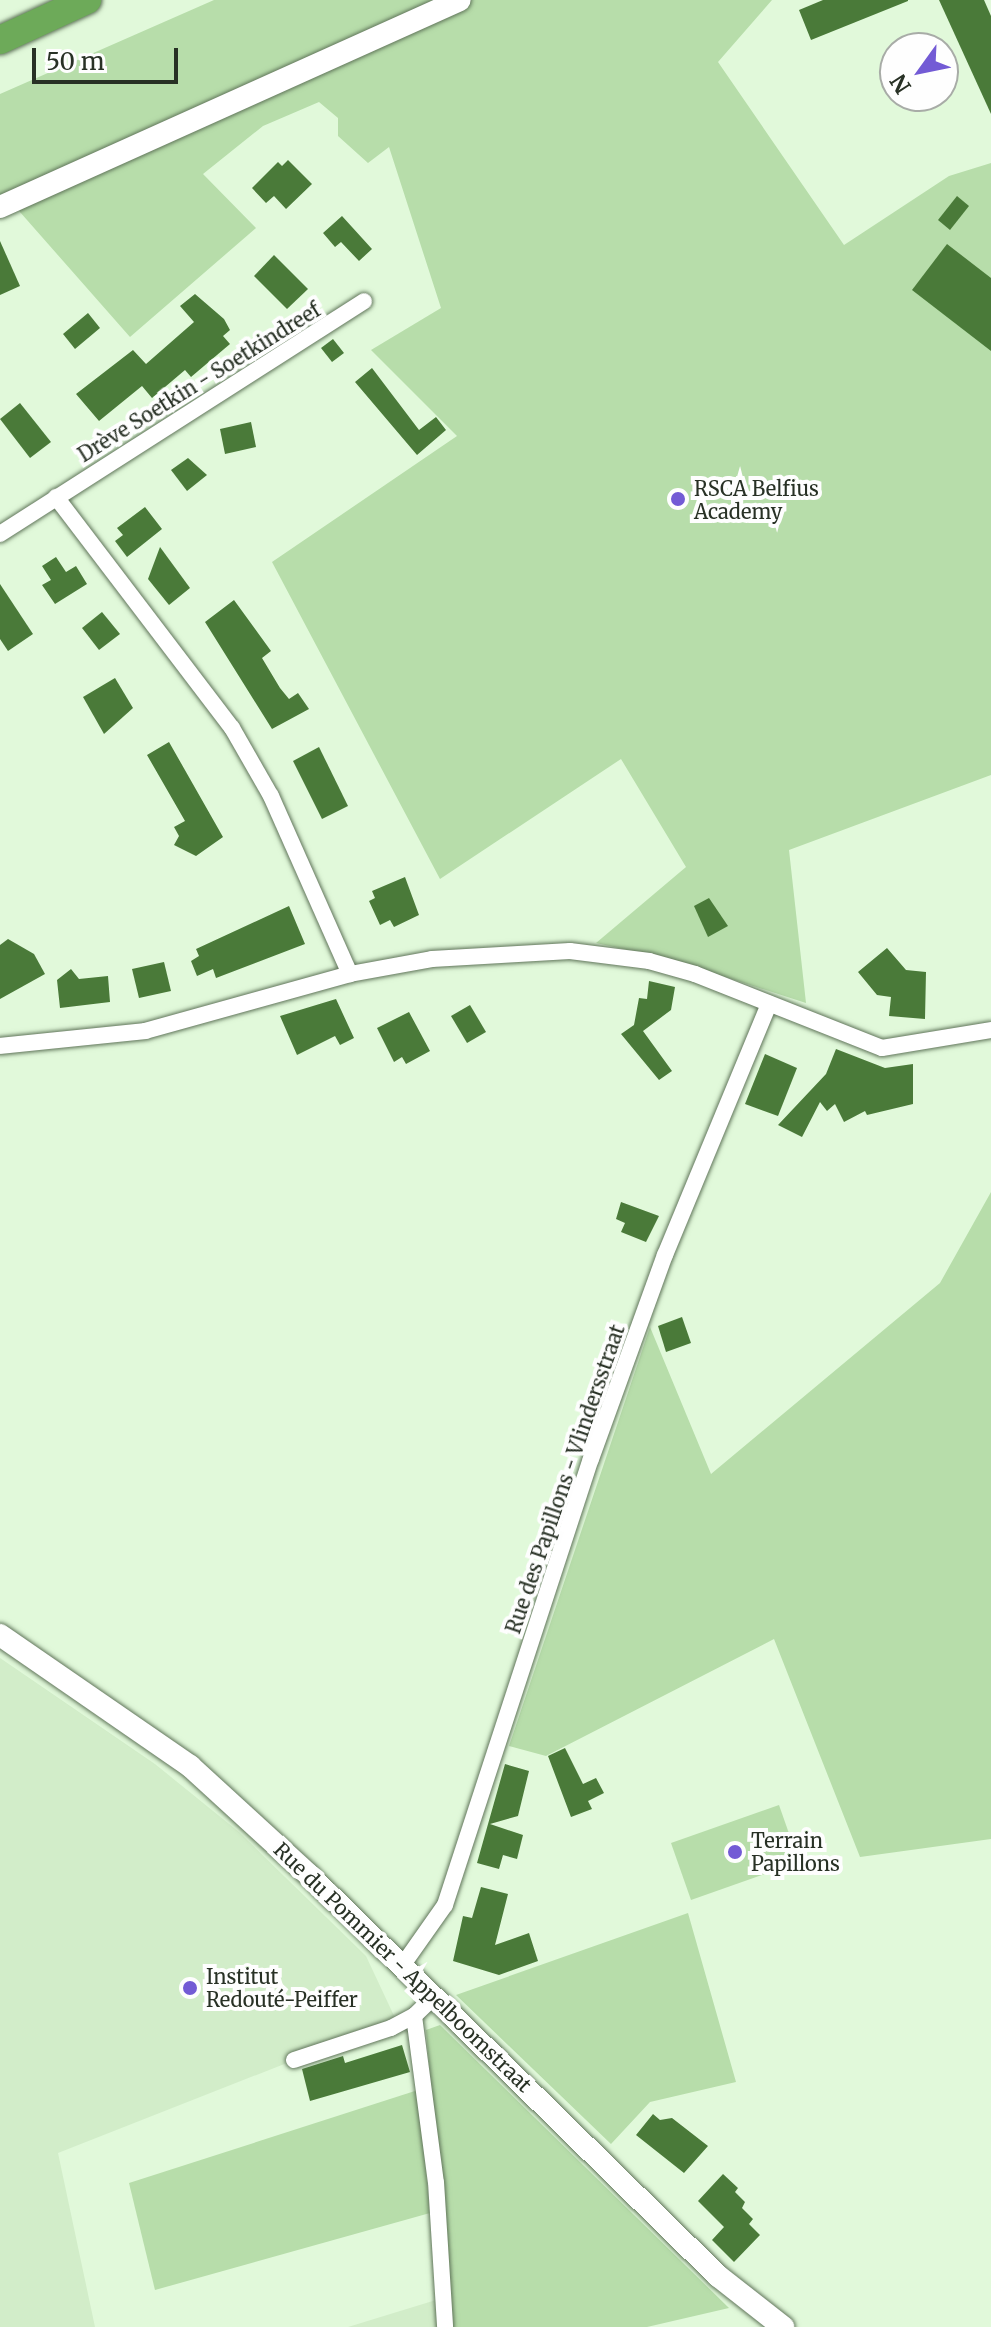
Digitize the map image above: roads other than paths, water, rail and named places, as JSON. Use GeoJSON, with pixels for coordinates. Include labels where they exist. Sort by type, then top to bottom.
{"type":"FeatureCollection","features":[{"type":"Feature","properties":{"kind":"highway"},"geometry":{"type":"LineString","coordinates":[[0,40],[87,0]]}},
{"type":"Feature","properties":{"kind":"street"},"geometry":{"type":"LineString","coordinates":[[0,207],[460,0]]}},
{"type":"Feature","properties":{"kind":"street","name":"Drève Soetkin - Soetkindreef"},"geometry":{"type":"LineString","coordinates":[[0,534],[364,301]]}},
{"type":"Feature","properties":{"kind":"street"},"geometry":{"type":"LineString","coordinates":[[56,497],[232,728],[271,796],[350,974]]}},
{"type":"Feature","properties":{"kind":"street"},"geometry":{"type":"LineString","coordinates":[[0,1046],[145,1031],[350,974],[432,959],[570,951],[649,961],[882,1048],[991,1030]]}},
{"type":"Feature","properties":{"kind":"street","name":"Rue des Papillons - Vlindersstraat"},"geometry":{"type":"LineString","coordinates":[[402,1966],[445,1905],[591,1459],[665,1255],[769,1004]]}},
{"type":"Feature","properties":{"kind":"street","name":"Rue du Pommier - Appelboomstraat"},"geometry":{"type":"LineString","coordinates":[[0,1635],[190,1766],[402,1966],[718,2276],[783,2327]]}},
{"type":"Feature","properties":{"kind":"street"},"geometry":{"type":"LineString","coordinates":[[294,2060],[414,2016],[434,1997]]}},
{"type":"Feature","properties":{"kind":"street"},"geometry":{"type":"LineString","coordinates":[[414,2016],[436,2182],[445,2327]]}},
{"type":"Feature","properties":{"kind":"place","name":"RSCA Belfius Academy"},"geometry":{"type":"Point","coordinates":[678,499]}},
{"type":"Feature","properties":{"kind":"place","name":"Terrain Papillons"},"geometry":{"type":"Point","coordinates":[735,1852]}},
{"type":"Feature","properties":{"kind":"place","name":"Institut Redouté-Peiffer"},"geometry":{"type":"Point","coordinates":[190,1988]}}]}
